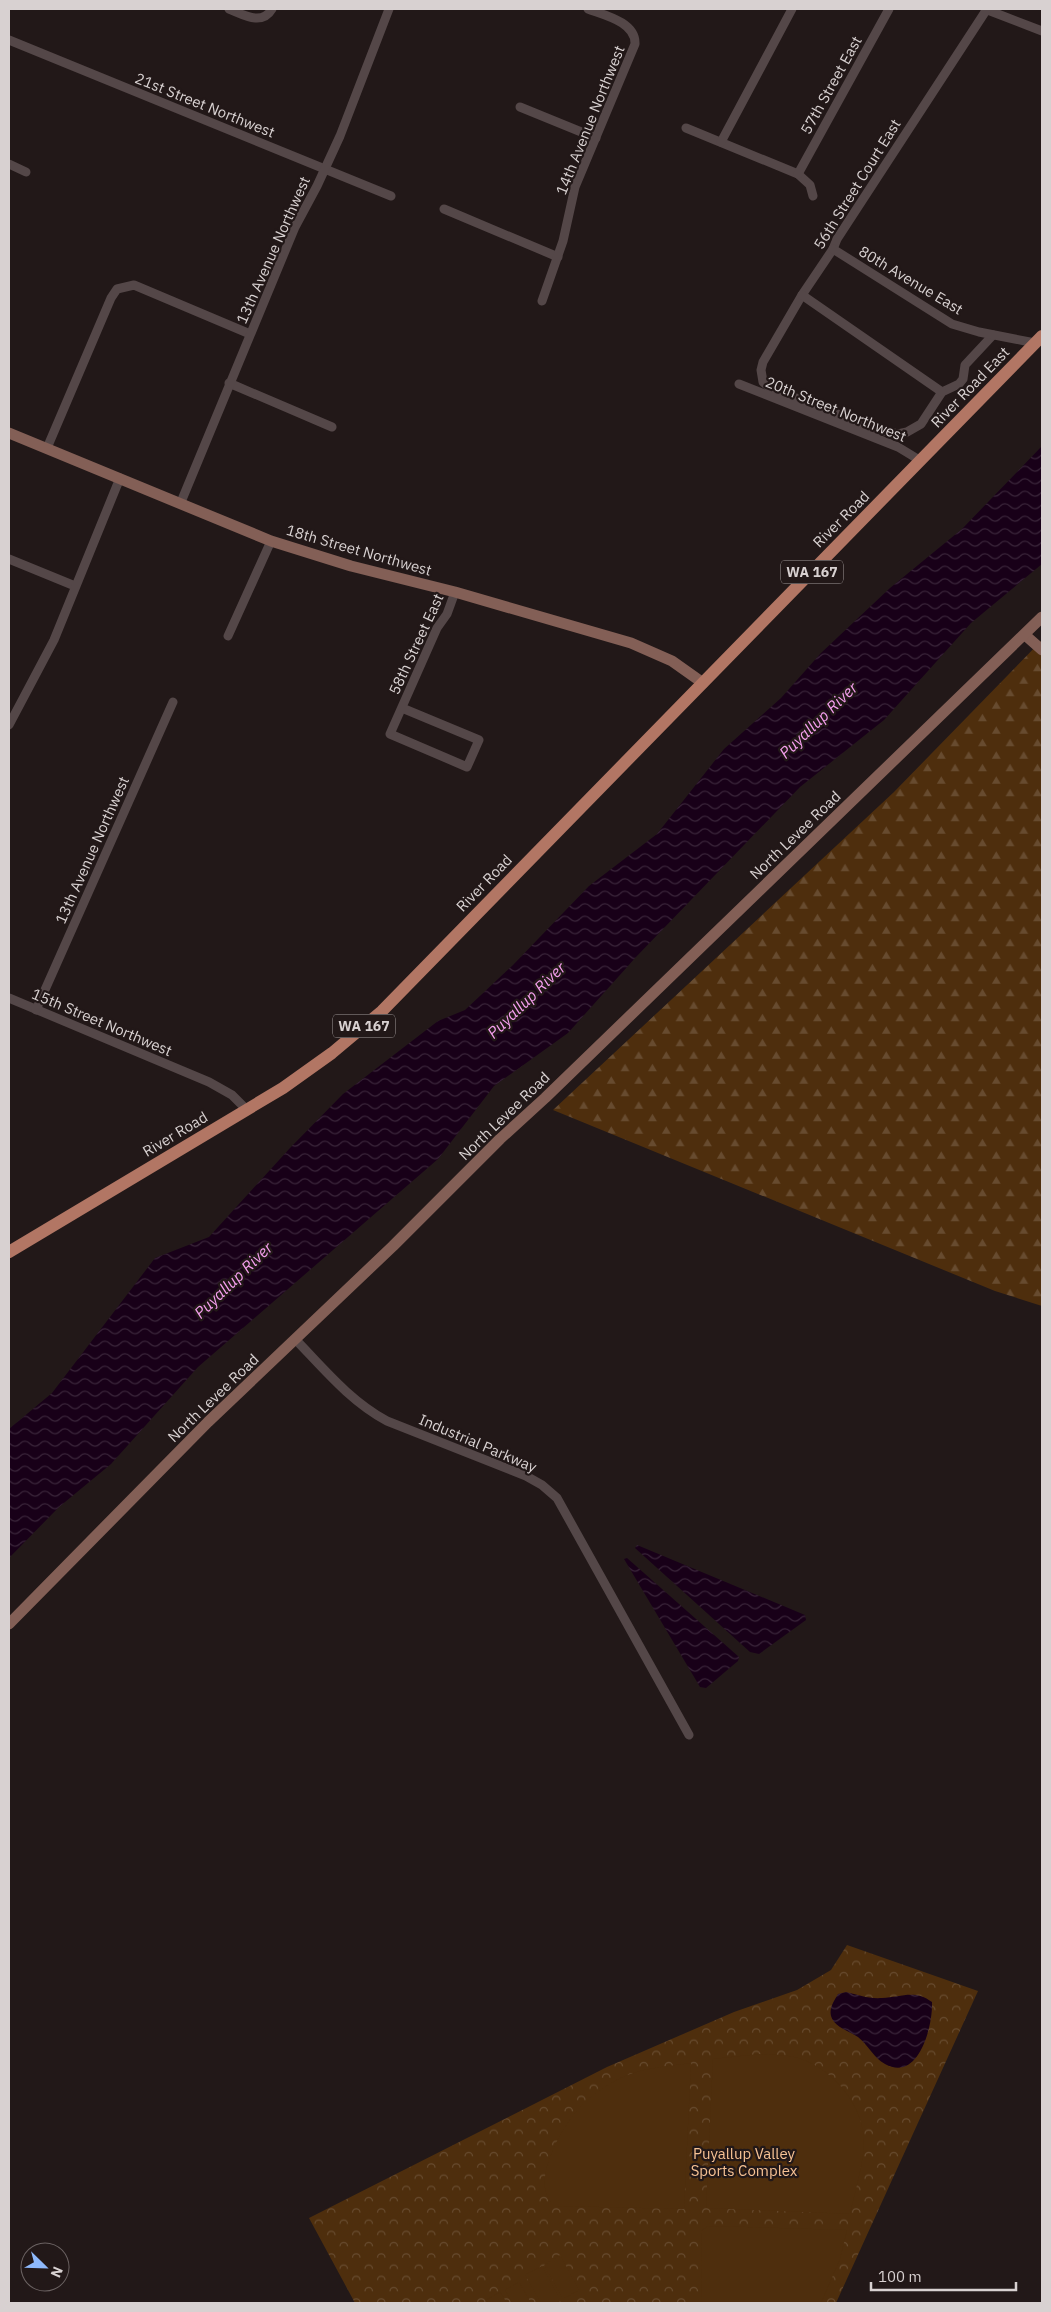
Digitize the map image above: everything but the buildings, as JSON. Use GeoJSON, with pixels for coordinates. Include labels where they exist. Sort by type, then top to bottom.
{"type":"FeatureCollection","features":[{"type":"Feature","properties":{"kind":"main road","name":"River Road East"},"geometry":{"type":"LineString","coordinates":[[921,461],[1038,340]]}},
{"type":"Feature","properties":{"kind":"main road","name":"River Road"},"geometry":{"type":"LineString","coordinates":[[9,1252],[247,1110],[310,1069],[382,1011],[921,461]]}},
{"type":"Feature","properties":{"kind":"street"},"geometry":{"type":"LineString","coordinates":[[229,9],[251,17],[264,17],[272,9]]}},
{"type":"Feature","properties":{"kind":"street","name":"13th Avenue Northwest"},"geometry":{"type":"LineString","coordinates":[[180,502],[301,214],[314,192],[340,136],[389,9]]}},
{"type":"Feature","properties":{"kind":"street","name":"14th Avenue Northwest"},"geometry":{"type":"LineString","coordinates":[[542,301],[558,257],[575,187],[635,40],[634,34],[620,23],[588,9]]}},
{"type":"Feature","properties":{"kind":"street"},"geometry":{"type":"LineString","coordinates":[[721,142],[792,9]]}},
{"type":"Feature","properties":{"kind":"street","name":"57th Street East"},"geometry":{"type":"LineString","coordinates":[[798,174],[889,9]]}},
{"type":"Feature","properties":{"kind":"street"},"geometry":{"type":"LineString","coordinates":[[986,9],[1042,31]]}},
{"type":"Feature","properties":{"kind":"street","name":"56th Street Court East"},"geometry":{"type":"LineString","coordinates":[[942,392],[921,424],[898,434],[878,430],[770,388],[763,382],[763,362],[802,295],[833,249],[837,239],[986,9]]}},
{"type":"Feature","properties":{"kind":"street","name":"21st Street Northwest"},"geometry":{"type":"LineString","coordinates":[[9,40],[391,196]]}},
{"type":"Feature","properties":{"kind":"street"},"geometry":{"type":"LineString","coordinates":[[520,107],[596,138]]}},
{"type":"Feature","properties":{"kind":"street"},"geometry":{"type":"LineString","coordinates":[[686,128],[798,174],[810,185],[812,196]]}},
{"type":"Feature","properties":{"kind":"street"},"geometry":{"type":"LineString","coordinates":[[9,164],[26,172]]}},
{"type":"Feature","properties":{"kind":"street"},"geometry":{"type":"LineString","coordinates":[[444,209],[558,257]]}},
{"type":"Feature","properties":{"kind":"street","name":"80th Avenue East"},"geometry":{"type":"LineString","coordinates":[[833,249],[952,324],[993,334],[1038,340]]}},
{"type":"Feature","properties":{"kind":"street"},"geometry":{"type":"LineString","coordinates":[[47,448],[111,298],[117,290],[134,285],[250,334]]}},
{"type":"Feature","properties":{"kind":"street"},"geometry":{"type":"LineString","coordinates":[[802,295],[893,356],[942,392],[959,384],[965,365],[993,334]]}},
{"type":"Feature","properties":{"kind":"street"},"geometry":{"type":"LineString","coordinates":[[229,383],[332,427]]}},
{"type":"Feature","properties":{"kind":"street","name":"20th Street Northwest"},"geometry":{"type":"LineString","coordinates":[[739,384],[898,447],[921,461]]}},
{"type":"Feature","properties":{"kind":"street","name":"18th Street Northwest"},"geometry":{"type":"LineString","coordinates":[[9,433],[271,541],[367,571],[455,592],[631,643],[672,661],[703,683]]}},
{"type":"Feature","properties":{"kind":"street"},"geometry":{"type":"LineString","coordinates":[[9,725],[54,640],[120,478]]}},
{"type":"Feature","properties":{"kind":"street"},"geometry":{"type":"LineString","coordinates":[[228,636],[271,541]]}},
{"type":"Feature","properties":{"kind":"street"},"geometry":{"type":"LineString","coordinates":[[9,559],[75,586]]}},
{"type":"Feature","properties":{"kind":"street","name":"58th Street East"},"geometry":{"type":"LineString","coordinates":[[402,708],[479,740],[467,767],[390,734],[437,628],[447,614],[455,592]]}},
{"type":"Feature","properties":{"kind":"street","name":"North Levee Road"},"geometry":{"type":"LineString","coordinates":[[9,1624],[208,1422],[296,1340],[500,1139],[545,1098],[1042,617]]}},
{"type":"Feature","properties":{"kind":"street"},"geometry":{"type":"LineString","coordinates":[[1025,635],[1042,650]]}},
{"type":"Feature","properties":{"kind":"street","name":"13th Avenue Northwest"},"geometry":{"type":"LineString","coordinates":[[36,1010],[173,702]]}},
{"type":"Feature","properties":{"kind":"street","name":"15th Street Northwest"},"geometry":{"type":"LineString","coordinates":[[9,998],[184,1071],[222,1089],[247,1110]]}},
{"type":"Feature","properties":{"kind":"street","name":"Industrial Parkway"},"geometry":{"type":"LineString","coordinates":[[296,1340],[357,1403],[372,1413],[526,1476],[542,1485],[557,1498],[689,1735]]}},
{"type":"Feature","properties":{"kind":"green space"},"geometry":{"type":"Polygon","coordinates":[[[1042,640],[1042,1306],[995,1291],[553,1110],[894,792],[1042,640]]]}},
{"type":"Feature","properties":{"kind":"green space","name":"Puyallup Valley Sports Complex"},"geometry":{"type":"Polygon","coordinates":[[[847,1945],[978,1991],[836,2303],[355,2303],[309,2218],[607,2067],[734,2012],[797,1990],[831,1970],[847,1945]]]}},
{"type":"Feature","properties":{"kind":"green space"},"geometry":{"type":"Polygon","coordinates":[[[759,2054],[791,2056],[813,2064],[835,2081],[853,2103],[863,2129],[864,2143],[850,2214],[706,2208],[713,2059],[759,2054]]]}},
{"type":"Feature","properties":{"kind":"green space"},"geometry":{"type":"Polygon","coordinates":[[[691,2063],[684,2209],[556,2206],[548,2197],[545,2184],[546,2170],[558,2140],[574,2114],[582,2105],[603,2088],[639,2071],[691,2063]]]}},
{"type":"Feature","properties":{"kind":"green space"},"geometry":{"type":"Polygon","coordinates":[[[708,2226],[847,2230],[840,2259],[821,2303],[702,2303],[701,2231],[708,2226]]]}},
{"type":"Feature","properties":{"kind":"green space"},"geometry":{"type":"Polygon","coordinates":[[[560,2255],[579,2290],[563,2299],[544,2265],[560,2255]]]}},
{"type":"Feature","properties":{"kind":"green space"},"geometry":{"type":"Polygon","coordinates":[[[542,2266],[561,2301],[541,2303],[525,2275],[542,2266]]]}},
{"type":"Feature","properties":{"kind":"green space"},"geometry":{"type":"Polygon","coordinates":[[[519,2282],[531,2303],[512,2303],[505,2290],[519,2282]]]}},
{"type":"Feature","properties":{"kind":"green space"},"geometry":{"type":"Polygon","coordinates":[[[500,2292],[507,2303],[488,2303],[486,2300],[500,2292]]]}},
{"type":"Feature","properties":{"kind":"water","name":"Puyallup River"},"geometry":{"type":"Polygon","coordinates":[[[1042,446],[1042,564],[971,623],[884,720],[800,787],[636,957],[568,1033],[494,1086],[438,1159],[198,1367],[111,1464],[59,1507],[9,1558],[9,1429],[52,1393],[155,1258],[209,1237],[290,1148],[343,1094],[438,1021],[465,1010],[513,965],[589,886],[657,834],[724,749],[781,698],[821,653],[890,588],[962,529],[1042,446]]]}},
{"type":"Feature","properties":{"kind":"water"},"geometry":{"type":"Polygon","coordinates":[[[637,1545],[805,1615],[806,1620],[759,1654],[750,1652],[635,1548],[637,1545]]]}},
{"type":"Feature","properties":{"kind":"water"},"geometry":{"type":"Polygon","coordinates":[[[627,1558],[739,1657],[738,1661],[706,1688],[700,1687],[624,1559],[627,1558]]]}},
{"type":"Feature","properties":{"kind":"water"},"geometry":{"type":"Polygon","coordinates":[[[846,1992],[877,1998],[914,1995],[926,1998],[932,2002],[927,2037],[915,2059],[907,2066],[897,2068],[885,2064],[858,2037],[835,2023],[831,2016],[831,2007],[838,1994],[846,1992]]]}}]}
